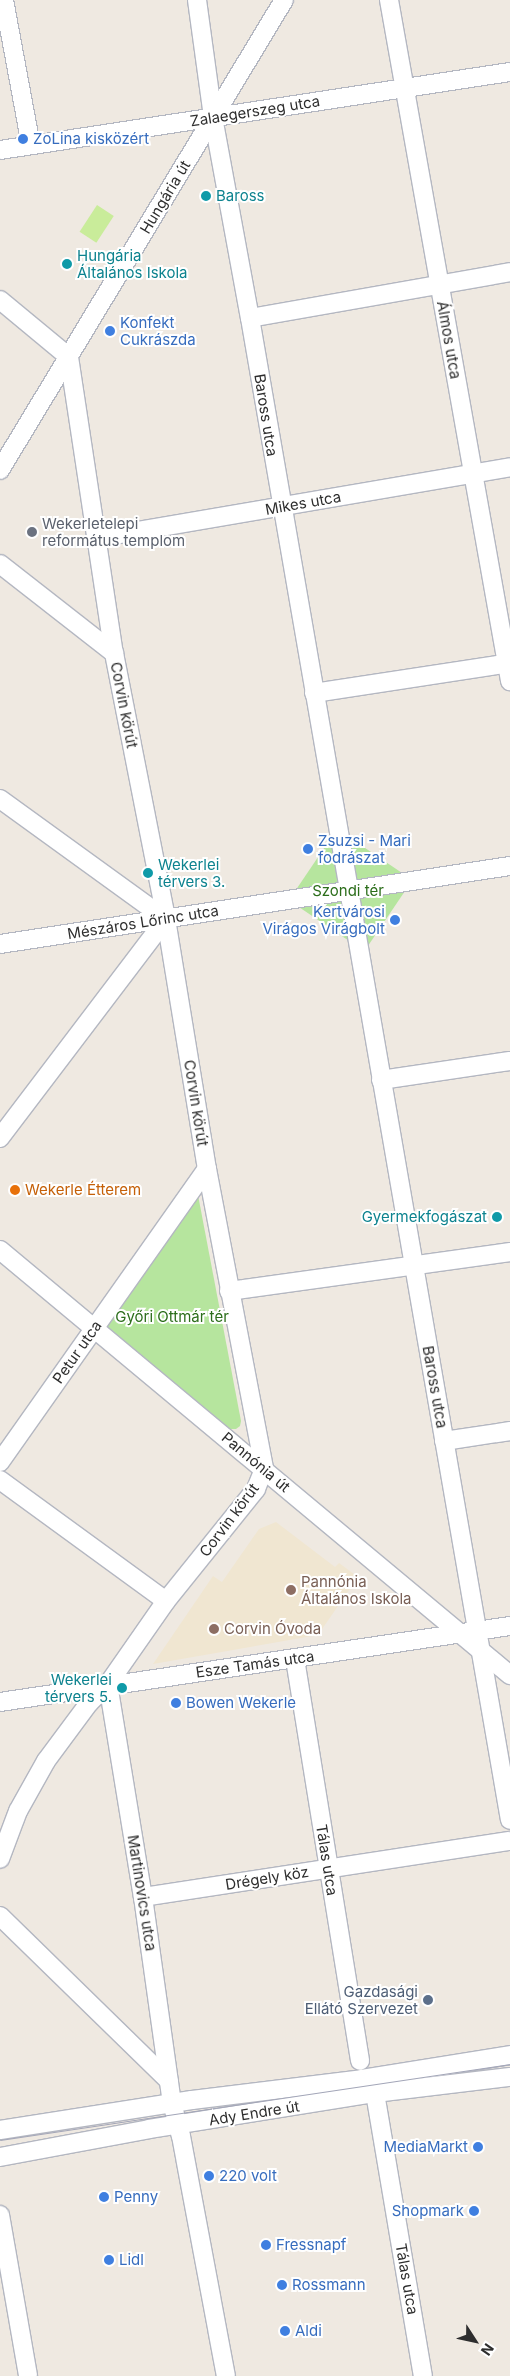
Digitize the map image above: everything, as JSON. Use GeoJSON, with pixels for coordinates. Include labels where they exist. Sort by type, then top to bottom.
{"type":"FeatureCollection","features":[{"type":"Feature","properties":{"kind":"street"},"geometry":{"type":"LineString","coordinates":[[4,0],[31,145]]}},
{"type":"Feature","properties":{"kind":"street","name":"Baross utca"},"geometry":{"type":"LineString","coordinates":[[196,0],[213,117],[250,318],[444,1441],[469,1633]]}},
{"type":"Feature","properties":{"kind":"street","name":"Hungária út"},"geometry":{"type":"LineString","coordinates":[[0,470],[284,0]]}},
{"type":"Feature","properties":{"kind":"street","name":"Álmos utca"},"geometry":{"type":"LineString","coordinates":[[388,0],[510,681]]}},
{"type":"Feature","properties":{"kind":"street","name":"Zalaegerszeg utca"},"geometry":{"type":"LineString","coordinates":[[0,150],[510,72]]}},
{"type":"Feature","properties":{"kind":"street"},"geometry":{"type":"LineString","coordinates":[[250,318],[439,283],[510,272]]}},
{"type":"Feature","properties":{"kind":"street"},"geometry":{"type":"LineString","coordinates":[[0,300],[68,357]]}},
{"type":"Feature","properties":{"kind":"street","name":"Corvin körút"},"geometry":{"type":"LineString","coordinates":[[0,1859],[18,1812],[38,1774],[88,1703],[108,1684],[166,1601],[256,1489],[264,1469],[207,1170],[166,920],[114,653],[68,357]]}},
{"type":"Feature","properties":{"kind":"street","name":"Mikes utca"},"geometry":{"type":"LineString","coordinates":[[96,538],[510,467]]}},
{"type":"Feature","properties":{"kind":"street"},"geometry":{"type":"LineString","coordinates":[[0,564],[114,653]]}},
{"type":"Feature","properties":{"kind":"street"},"geometry":{"type":"LineString","coordinates":[[314,693],[508,663]]}},
{"type":"Feature","properties":{"kind":"street"},"geometry":{"type":"LineString","coordinates":[[0,798],[166,920],[0,1138]]}},
{"type":"Feature","properties":{"kind":"street"},"geometry":{"type":"LineString","coordinates":[[348,890],[510,866]]}},
{"type":"Feature","properties":{"kind":"street","name":"Mészáros Lőrinc utca"},"geometry":{"type":"LineString","coordinates":[[0,944],[166,920],[348,890]]}},
{"type":"Feature","properties":{"kind":"street"},"geometry":{"type":"LineString","coordinates":[[382,1080],[510,1061]]}},
{"type":"Feature","properties":{"kind":"street","name":"Petur utca"},"geometry":{"type":"LineString","coordinates":[[0,1462],[207,1170]]}},
{"type":"Feature","properties":{"kind":"street","name":"Pannónia út"},"geometry":{"type":"LineString","coordinates":[[0,1250],[264,1469],[469,1633],[481,1651],[510,1675]]}},
{"type":"Feature","properties":{"kind":"street"},"geometry":{"type":"LineString","coordinates":[[229,1291],[510,1252]]}},
{"type":"Feature","properties":{"kind":"street"},"geometry":{"type":"LineString","coordinates":[[444,1441],[510,1431]]}},
{"type":"Feature","properties":{"kind":"street"},"geometry":{"type":"LineString","coordinates":[[0,1480],[166,1601]]}},
{"type":"Feature","properties":{"kind":"street","name":"Esze Tamás utca"},"geometry":{"type":"LineString","coordinates":[[0,1702],[108,1684],[295,1659],[510,1626]]}},
{"type":"Feature","properties":{"kind":"street"},"geometry":{"type":"LineString","coordinates":[[481,1651],[510,1820]]}},
{"type":"Feature","properties":{"kind":"street","name":"Tálas utca"},"geometry":{"type":"LineString","coordinates":[[295,1659],[360,2060]]}},
{"type":"Feature","properties":{"kind":"street","name":"Martinovics utca"},"geometry":{"type":"LineString","coordinates":[[108,1684],[143,1897],[172,2103],[179,2125],[226,2376]]}},
{"type":"Feature","properties":{"kind":"street","name":"Drégely köz"},"geometry":{"type":"LineString","coordinates":[[143,1897],[510,1841]]}},
{"type":"Feature","properties":{"kind":"street"},"geometry":{"type":"LineString","coordinates":[[0,1916],[169,2081]]}},
{"type":"Feature","properties":{"kind":"street","name":"Ady Endre út"},"geometry":{"type":"LineString","coordinates":[[0,2130],[172,2103],[362,2079],[510,2055]]}},
{"type":"Feature","properties":{"kind":"street"},"geometry":{"type":"LineString","coordinates":[[362,2079],[375,2093],[384,2075]]}},
{"type":"Feature","properties":{"kind":"street","name":"Ady Endre út"},"geometry":{"type":"LineString","coordinates":[[0,2156],[375,2093],[510,2077]]}},
{"type":"Feature","properties":{"kind":"street","name":"Tálas utca"},"geometry":{"type":"LineString","coordinates":[[375,2093],[423,2376]]}},
{"type":"Feature","properties":{"kind":"street"},"geometry":{"type":"LineString","coordinates":[[0,2215],[28,2376]]}},
{"type":"Feature","properties":{"kind":"shaded area","name":"Pannónia Általános Iskola"},"geometry":{"type":"Polygon","coordinates":[[[276,1522],[335,1567],[339,1563],[358,1577],[318,1635],[153,1664],[213,1576],[222,1582],[259,1529],[276,1522]]]}},
{"type":"Feature","properties":{"kind":"green space"},"geometry":{"type":"Polygon","coordinates":[[[97,205],[114,216],[96,243],[80,232],[97,205]]]}},
{"type":"Feature","properties":{"kind":"green space","name":"Szondi tér"},"geometry":{"type":"Polygon","coordinates":[[[337,829],[412,880],[364,951],[289,900],[337,829]]]}},
{"type":"Feature","properties":{"kind":"green space","name":"Győri Ottmár tér"},"geometry":{"type":"Polygon","coordinates":[[[198,1195],[241,1421],[240,1426],[236,1429],[230,1429],[106,1326],[198,1195]]]}},
{"type":"Feature","properties":{"kind":"tram line"},"geometry":{"type":"LineString","coordinates":[[0,2140],[510,2064]]}},
{"type":"Feature","properties":{"kind":"place","name":"ZoLina kisközért"},"geometry":{"type":"Point","coordinates":[23,139]}},
{"type":"Feature","properties":{"kind":"place","name":"Baross"},"geometry":{"type":"Point","coordinates":[206,196]}},
{"type":"Feature","properties":{"kind":"place","name":"Hungária Általános Iskola"},"geometry":{"type":"Point","coordinates":[67,264]}},
{"type":"Feature","properties":{"kind":"place","name":"Konfekt Cukrászda"},"geometry":{"type":"Point","coordinates":[110,331]}},
{"type":"Feature","properties":{"kind":"place","name":"Wekerletelepi református templom"},"geometry":{"type":"Point","coordinates":[32,532]}},
{"type":"Feature","properties":{"kind":"place","name":"Zsuzsi - Mari fodrászat"},"geometry":{"type":"Point","coordinates":[308,849]}},
{"type":"Feature","properties":{"kind":"place","name":"Wekerlei térvers 3."},"geometry":{"type":"Point","coordinates":[148,873]}},
{"type":"Feature","properties":{"kind":"place","name":"Kertvárosi Virágos Virágbolt"},"geometry":{"type":"Point","coordinates":[395,920]}},
{"type":"Feature","properties":{"kind":"place","name":"Wekerle Étterem"},"geometry":{"type":"Point","coordinates":[15,1190]}},
{"type":"Feature","properties":{"kind":"place","name":"Gyermekfogászat"},"geometry":{"type":"Point","coordinates":[497,1217]}},
{"type":"Feature","properties":{"kind":"place","name":"Pannónia Általános Iskola"},"geometry":{"type":"Point","coordinates":[291,1590]}},
{"type":"Feature","properties":{"kind":"place","name":"Corvin Óvoda"},"geometry":{"type":"Point","coordinates":[214,1629]}},
{"type":"Feature","properties":{"kind":"place","name":"Wekerlei térvers 5."},"geometry":{"type":"Point","coordinates":[122,1688]}},
{"type":"Feature","properties":{"kind":"place","name":"Bowen Wekerle"},"geometry":{"type":"Point","coordinates":[176,1703]}},
{"type":"Feature","properties":{"kind":"place","name":"Gazdasági Ellátó Szervezet"},"geometry":{"type":"Point","coordinates":[428,2000]}},
{"type":"Feature","properties":{"kind":"place","name":"MediaMarkt"},"geometry":{"type":"Point","coordinates":[478,2147]}},
{"type":"Feature","properties":{"kind":"place","name":"220 volt"},"geometry":{"type":"Point","coordinates":[209,2176]}},
{"type":"Feature","properties":{"kind":"place","name":"Penny"},"geometry":{"type":"Point","coordinates":[104,2197]}},
{"type":"Feature","properties":{"kind":"place","name":"Shopmark"},"geometry":{"type":"Point","coordinates":[474,2211]}},
{"type":"Feature","properties":{"kind":"place","name":"Fressnapf"},"geometry":{"type":"Point","coordinates":[266,2245]}},
{"type":"Feature","properties":{"kind":"place","name":"Lidl"},"geometry":{"type":"Point","coordinates":[109,2260]}},
{"type":"Feature","properties":{"kind":"place","name":"Rossmann"},"geometry":{"type":"Point","coordinates":[282,2285]}},
{"type":"Feature","properties":{"kind":"place","name":"Aldi"},"geometry":{"type":"Point","coordinates":[285,2331]}}]}
